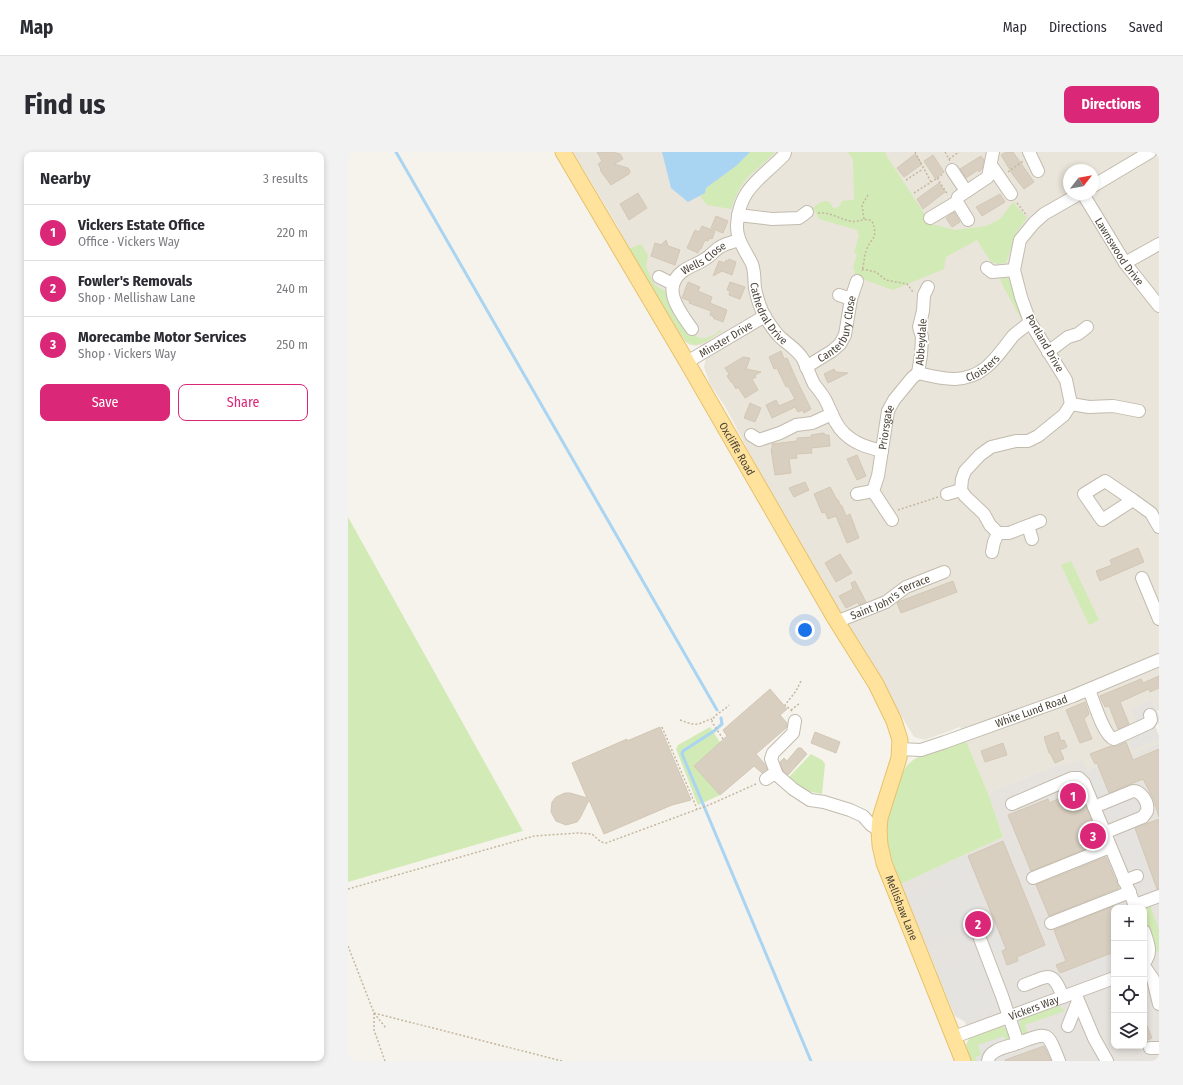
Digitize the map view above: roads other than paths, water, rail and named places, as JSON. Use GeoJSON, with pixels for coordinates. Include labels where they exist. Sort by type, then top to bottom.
{"type":"FeatureCollection","features":[{"type":"Feature","properties":{"kind":"main road","name":"Oxcliffe Road"},"geometry":{"type":"LineString","coordinates":[[563,152],[687,362],[836,622],[876,684],[896,726],[900,740],[899,749]]}},
{"type":"Feature","properties":{"kind":"main road","name":"Mellishaw Lane"},"geometry":{"type":"LineString","coordinates":[[899,749],[897,767],[884,806],[879,830],[880,845],[884,863],[954,1037],[962,1061]]}},
{"type":"Feature","properties":{"kind":"street","name":"Cathedral Drive"},"geometry":{"type":"LineString","coordinates":[[785,152],[784,155],[769,170],[754,182],[744,196],[738,215],[736,227],[739,240],[752,265],[758,302],[765,316],[780,337],[795,349],[814,384],[825,399],[837,425],[843,433],[864,447],[882,450]]}},
{"type":"Feature","properties":{"kind":"street"},"geometry":{"type":"LineString","coordinates":[[930,218],[955,202],[958,197],[988,177],[993,152]]}},
{"type":"Feature","properties":{"kind":"street"},"geometry":{"type":"LineString","coordinates":[[1099,182],[1150,152]]}},
{"type":"Feature","properties":{"kind":"street"},"geometry":{"type":"LineString","coordinates":[[1030,154],[1038,171]]}},
{"type":"Feature","properties":{"kind":"street"},"geometry":{"type":"LineString","coordinates":[[991,165],[1011,194]]}},
{"type":"Feature","properties":{"kind":"street"},"geometry":{"type":"LineString","coordinates":[[949,167],[966,191]]}},
{"type":"Feature","properties":{"kind":"street","name":"Portland Drive"},"geometry":{"type":"LineString","coordinates":[[1068,200],[1044,214],[1034,223],[1020,240],[1014,270],[1021,297],[1030,322],[1066,380],[1071,404]]}},
{"type":"Feature","properties":{"kind":"street","name":"Lawnswood Drive"},"geometry":{"type":"LineString","coordinates":[[1087,200],[1125,263],[1159,306]]}},
{"type":"Feature","properties":{"kind":"street"},"geometry":{"type":"LineString","coordinates":[[955,202],[968,220]]}},
{"type":"Feature","properties":{"kind":"street"},"geometry":{"type":"LineString","coordinates":[[738,215],[772,219],[799,218],[807,212]]}},
{"type":"Feature","properties":{"kind":"street","name":"Wells Close"},"geometry":{"type":"LineString","coordinates":[[691,323],[674,300],[672,292],[673,284],[681,272],[706,259],[722,246],[739,240]]}},
{"type":"Feature","properties":{"kind":"street"},"geometry":{"type":"LineString","coordinates":[[1125,263],[1159,244]]}},
{"type":"Feature","properties":{"kind":"street"},"geometry":{"type":"LineString","coordinates":[[990,272],[1014,270]]}},
{"type":"Feature","properties":{"kind":"street","name":"Wells Close"},"geometry":{"type":"LineString","coordinates":[[659,277],[673,284]]}},
{"type":"Feature","properties":{"kind":"street","name":"Canterbury Close"},"geometry":{"type":"LineString","coordinates":[[806,367],[832,351],[840,344],[845,334],[851,299],[857,281]]}},
{"type":"Feature","properties":{"kind":"street","name":"Abbeydale"},"geometry":{"type":"LineString","coordinates":[[918,373],[922,337],[919,327],[923,312],[922,292]]}},
{"type":"Feature","properties":{"kind":"street"},"geometry":{"type":"LineString","coordinates":[[840,295],[851,299]]}},
{"type":"Feature","properties":{"kind":"street","name":"Minster Drive"},"geometry":{"type":"LineString","coordinates":[[687,362],[765,316]]}},
{"type":"Feature","properties":{"kind":"street","name":"Cloisters"},"geometry":{"type":"LineString","coordinates":[[918,373],[956,379],[972,375],[988,367],[1014,335],[1030,322]]}},
{"type":"Feature","properties":{"kind":"street"},"geometry":{"type":"LineString","coordinates":[[1048,352],[1068,337],[1078,334],[1089,324]]}},
{"type":"Feature","properties":{"kind":"street","name":"Priorsgate"},"geometry":{"type":"LineString","coordinates":[[873,491],[878,476],[888,411],[894,400],[918,373]]}},
{"type":"Feature","properties":{"kind":"street"},"geometry":{"type":"LineString","coordinates":[[1040,521],[1009,533],[998,533],[990,526],[984,514],[965,496],[961,490],[965,471],[990,447],[1016,441],[1028,441],[1038,436],[1064,415],[1071,404],[1089,407],[1114,406],[1143,410]]}},
{"type":"Feature","properties":{"kind":"street"},"geometry":{"type":"LineString","coordinates":[[756,442],[796,425],[812,423],[832,414]]}},
{"type":"Feature","properties":{"kind":"street"},"geometry":{"type":"LineString","coordinates":[[947,494],[961,490]]}},
{"type":"Feature","properties":{"kind":"street"},"geometry":{"type":"LineString","coordinates":[[857,494],[873,491],[891,515]]}},
{"type":"Feature","properties":{"kind":"street"},"geometry":{"type":"LineString","coordinates":[[1133,500],[1155,510],[1159,527]]}},
{"type":"Feature","properties":{"kind":"street"},"geometry":{"type":"LineString","coordinates":[[1028,526],[1032,538]]}},
{"type":"Feature","properties":{"kind":"street"},"geometry":{"type":"LineString","coordinates":[[990,548],[998,533]]}},
{"type":"Feature","properties":{"kind":"street","name":"Saint John's Terrace"},"geometry":{"type":"LineString","coordinates":[[836,622],[886,602],[906,587],[944,572]]}},
{"type":"Feature","properties":{"kind":"street"},"geometry":{"type":"LineString","coordinates":[[1141,576],[1159,619]]}},
{"type":"Feature","properties":{"kind":"street","name":"White Lund Road"},"geometry":{"type":"LineString","coordinates":[[899,749],[921,750],[1089,690],[1159,660]]}},
{"type":"Feature","properties":{"kind":"street"},"geometry":{"type":"LineString","coordinates":[[1089,690],[1105,732],[1109,737],[1114,739],[1149,723],[1151,720],[1150,715]]}},
{"type":"Feature","properties":{"kind":"street"},"geometry":{"type":"LineString","coordinates":[[793,715],[793,733],[774,753],[772,759],[771,777],[810,800],[824,802],[850,810],[863,816],[871,825],[879,830]]}},
{"type":"Feature","properties":{"kind":"street"},"geometry":{"type":"LineString","coordinates":[[1012,804],[1072,778],[1079,778],[1084,783],[1135,905]]}},
{"type":"Feature","properties":{"kind":"street"},"geometry":{"type":"LineString","coordinates":[[1094,807],[1133,791],[1138,791],[1142,794],[1145,801],[1147,812],[1143,816],[1104,833]]}},
{"type":"Feature","properties":{"kind":"street"},"geometry":{"type":"LineString","coordinates":[[1033,878],[1110,848]]}},
{"type":"Feature","properties":{"kind":"street"},"geometry":{"type":"LineString","coordinates":[[1124,881],[1137,876]]}},
{"type":"Feature","properties":{"kind":"street"},"geometry":{"type":"LineString","coordinates":[[1051,923],[1130,892]]}},
{"type":"Feature","properties":{"kind":"street"},"geometry":{"type":"LineString","coordinates":[[1137,905],[1159,896]]}},
{"type":"Feature","properties":{"kind":"street"},"geometry":{"type":"LineString","coordinates":[[979,936],[1018,1043]]}},
{"type":"Feature","properties":{"kind":"street"},"geometry":{"type":"LineString","coordinates":[[1147,939],[1150,953],[1149,962],[1159,1004]]}},
{"type":"Feature","properties":{"kind":"street"},"geometry":{"type":"LineString","coordinates":[[1024,985],[1049,976],[1054,978],[1058,984],[1072,997],[1107,1061]]}},
{"type":"Feature","properties":{"kind":"street","name":"Vickers Way"},"geometry":{"type":"LineString","coordinates":[[954,1037],[1009,1017],[1072,997],[1111,979]]}},
{"type":"Feature","properties":{"kind":"street"},"geometry":{"type":"LineString","coordinates":[[1068,1026],[1072,997]]}},
{"type":"Feature","properties":{"kind":"street"},"geometry":{"type":"LineString","coordinates":[[988,1061],[988,1057],[992,1052],[1041,1034],[1047,1036],[1051,1040],[1059,1061]]}},
{"type":"Feature","properties":{"kind":"water"},"geometry":{"type":"Polygon","coordinates":[[[662,152],[750,152],[736,166],[706,188],[705,193],[688,202],[671,188],[662,152]]]}},
{"type":"Feature","properties":{"kind":"waterway"},"geometry":{"type":"LineString","coordinates":[[396,152],[717,710]]}},
{"type":"Feature","properties":{"kind":"waterway"},"geometry":{"type":"LineString","coordinates":[[721,718],[722,724],[714,731],[683,751],[682,754],[811,1061]]}},
{"type":"Feature","properties":{"kind":"place","name":"Vickers Estate Office"},"geometry":{"type":"Point","coordinates":[1073,796]}},
{"type":"Feature","properties":{"kind":"place","name":"Morecambe Motor Services"},"geometry":{"type":"Point","coordinates":[1093,836]}},
{"type":"Feature","properties":{"kind":"place","name":"Fowler's Removals"},"geometry":{"type":"Point","coordinates":[978,924]}}]}
